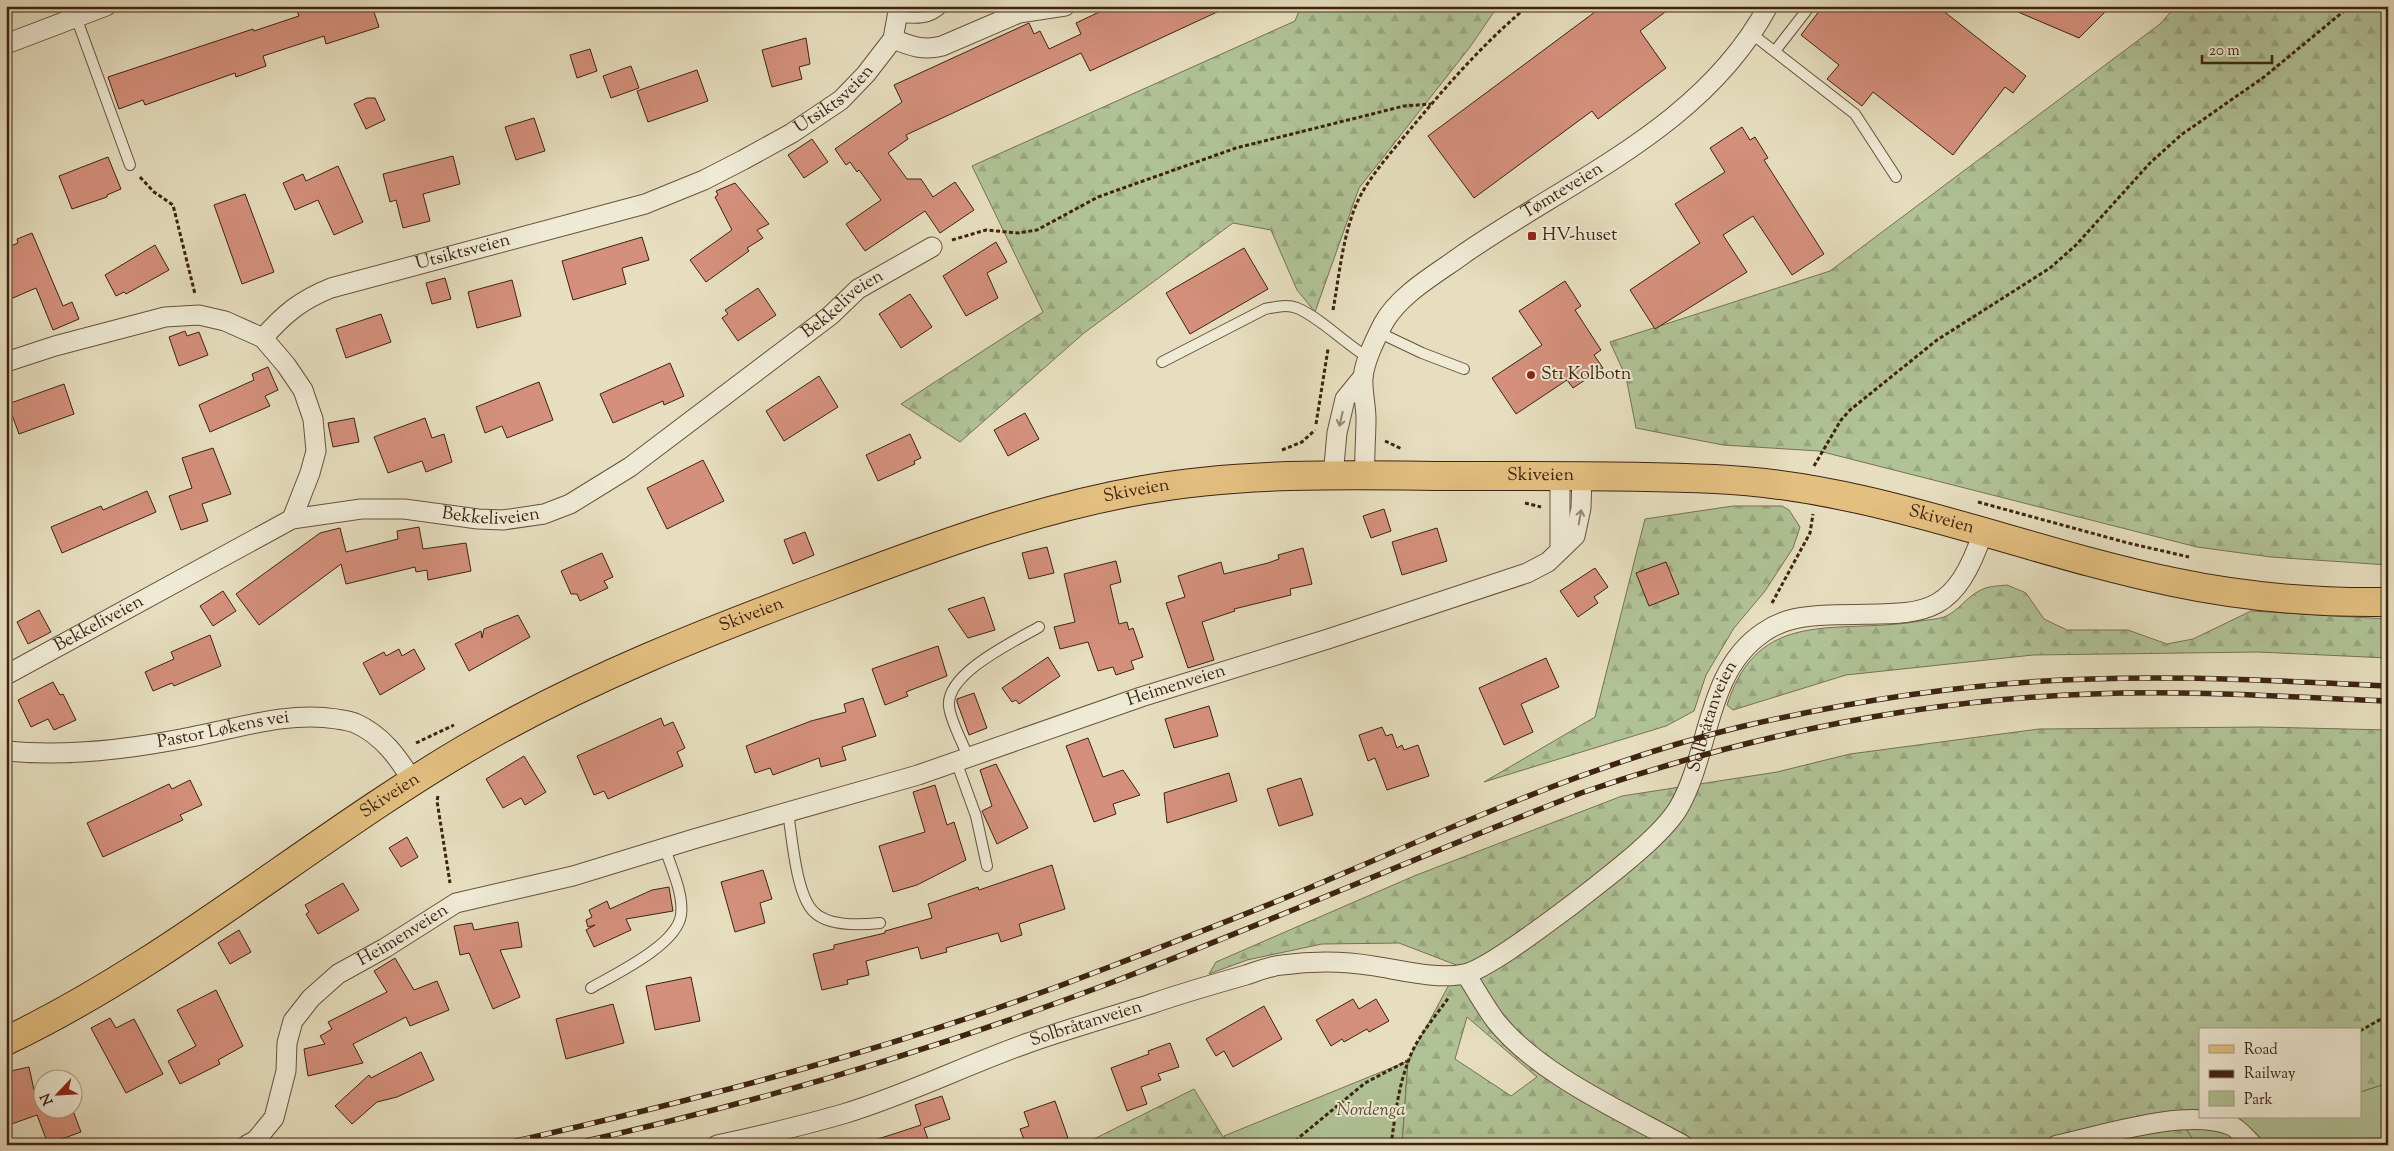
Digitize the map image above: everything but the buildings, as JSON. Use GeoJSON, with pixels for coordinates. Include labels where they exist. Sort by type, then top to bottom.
{"type":"FeatureCollection","features":[{"type":"Feature","properties":{"kind":"main road","name":"Skiveien"},"geometry":{"type":"LineString","coordinates":[[6,1041],[64,1012],[142,965],[413,782],[517,720],[601,678],[737,620],[942,544],[1057,509],[1144,490],[1214,480],[1365,475],[1571,476],[1758,481],[1811,488],[1896,507],[2174,582],[2254,596],[2309,601],[2388,602]]}},
{"type":"Feature","properties":{"kind":"street"},"geometry":{"type":"LineString","coordinates":[[6,44],[106,6]]}},
{"type":"Feature","properties":{"kind":"street"},"geometry":{"type":"LineString","coordinates":[[898,11],[893,39],[911,47],[931,49],[942,46],[1005,12],[1019,13],[1065,6]]}},
{"type":"Feature","properties":{"kind":"street","name":"Tømteveien"},"geometry":{"type":"LineString","coordinates":[[1365,475],[1363,377],[1380,332],[1393,310],[1443,269],[1488,237],[1619,156],[1679,113],[1730,63],[1752,34],[1768,6]]}},
{"type":"Feature","properties":{"kind":"street","name":"Utsiktsveien"},"geometry":{"type":"LineString","coordinates":[[263,338],[284,314],[310,296],[331,288],[645,204],[704,180],[792,133],[841,100],[866,74],[893,39]]}},
{"type":"Feature","properties":{"kind":"street","name":"Bekkeliveien"},"geometry":{"type":"LineString","coordinates":[[6,675],[224,558],[292,518],[361,509],[404,509],[478,520],[503,520],[544,514],[570,504],[630,467],[831,314],[858,289],[932,247]]}},
{"type":"Feature","properties":{"kind":"street"},"geometry":{"type":"LineString","coordinates":[[6,362],[55,346],[165,317],[199,314],[225,321],[263,338],[302,390],[313,419],[316,451],[310,473],[292,518]]}},
{"type":"Feature","properties":{"kind":"street","name":"Tømteveien"},"geometry":{"type":"LineString","coordinates":[[1333,476],[1338,433],[1345,399],[1363,377]]}},
{"type":"Feature","properties":{"kind":"street"},"geometry":{"type":"LineString","coordinates":[[1560,550],[1559,513],[1571,476]]}},
{"type":"Feature","properties":{"kind":"street","name":"Heimenveien"},"geometry":{"type":"LineString","coordinates":[[246,1145],[256,1140],[274,1118],[286,1071],[287,1043],[293,1021],[311,998],[338,974],[385,948],[456,903],[573,876],[918,775],[1141,697],[1514,578],[1539,568],[1575,536],[1579,522],[1571,476]]}},
{"type":"Feature","properties":{"kind":"street","name":"Solbråtanveien"},"geometry":{"type":"LineString","coordinates":[[717,1145],[845,1114],[1026,1044],[1200,987],[1281,965],[1341,963],[1423,974],[1466,974],[1494,959],[1573,903],[1648,842],[1678,811],[1693,780],[1717,695],[1726,675],[1739,655],[1760,634],[1781,622],[1802,616],[1918,612],[1937,605],[1956,590],[1972,564],[1983,532]]}},
{"type":"Feature","properties":{"kind":"street","name":"Pastor Løkens vei"},"geometry":{"type":"LineString","coordinates":[[6,750],[36,754],[116,748],[191,738],[260,721],[314,716],[354,722],[382,740],[398,758],[413,782]]}},
{"type":"Feature","properties":{"kind":"street"},"geometry":{"type":"LineString","coordinates":[[1466,974],[1496,1020],[1524,1049],[1569,1082],[1683,1145]]}},
{"type":"Feature","properties":{"kind":"street"},"geometry":{"type":"LineString","coordinates":[[2057,1145],[2152,1125],[2198,1118],[2231,1126],[2254,1145]]}},
{"type":"Feature","properties":{"kind":"lane"},"geometry":{"type":"LineString","coordinates":[[898,11],[920,18],[930,16],[943,6]]}},
{"type":"Feature","properties":{"kind":"lane"},"geometry":{"type":"LineString","coordinates":[[1775,51],[1810,6]]}},
{"type":"Feature","properties":{"kind":"lane"},"geometry":{"type":"LineString","coordinates":[[76,17],[130,165]]}},
{"type":"Feature","properties":{"kind":"lane"},"geometry":{"type":"LineString","coordinates":[[1752,34],[1855,114],[1896,177]]}},
{"type":"Feature","properties":{"kind":"lane"},"geometry":{"type":"LineString","coordinates":[[1162,362],[1265,309],[1284,306],[1296,307],[1332,330],[1347,345],[1369,358]]}},
{"type":"Feature","properties":{"kind":"lane"},"geometry":{"type":"LineString","coordinates":[[1380,332],[1422,353],[1464,369]]}},
{"type":"Feature","properties":{"kind":"lane"},"geometry":{"type":"LineString","coordinates":[[987,866],[949,707],[952,690],[964,676],[979,664],[1039,627]]}},
{"type":"Feature","properties":{"kind":"lane"},"geometry":{"type":"LineString","coordinates":[[788,812],[801,884],[808,905],[815,914],[841,923],[862,925],[880,923]]}},
{"type":"Feature","properties":{"kind":"lane"},"geometry":{"type":"LineString","coordinates":[[591,988],[651,952],[672,934],[679,923],[681,905],[665,848]]}},
{"type":"Feature","properties":{"kind":"path"},"geometry":{"type":"LineString","coordinates":[[1280,450],[1302,442],[1315,430],[1342,259],[1354,208],[1375,174],[1432,104],[1477,54],[1528,6]]}},
{"type":"Feature","properties":{"kind":"path"},"geometry":{"type":"LineString","coordinates":[[1760,634],[1772,602],[1810,533],[1813,512],[1811,488],[1814,463],[1841,420],[1850,410],[1937,340],[2050,268],[2076,245],[2150,163],[2181,136],[2264,77],[2350,6]]}},
{"type":"Feature","properties":{"kind":"path"},"geometry":{"type":"LineString","coordinates":[[932,247],[986,230],[1018,233],[1037,230],[1098,198],[1236,148],[1404,106],[1432,104]]}},
{"type":"Feature","properties":{"kind":"path"},"geometry":{"type":"LineString","coordinates":[[130,165],[154,192],[173,205],[199,314]]}},
{"type":"Feature","properties":{"kind":"path"},"geometry":{"type":"LineString","coordinates":[[1520,501],[1559,513]]}},
{"type":"Feature","properties":{"kind":"path"},"geometry":{"type":"LineString","coordinates":[[416,743],[445,727],[459,723]]}},
{"type":"Feature","properties":{"kind":"path"},"geometry":{"type":"LineString","coordinates":[[440,789],[437,801],[442,840],[448,876],[456,903]]}},
{"type":"Feature","properties":{"kind":"path"},"geometry":{"type":"LineString","coordinates":[[1391,1145],[1397,1107],[1408,1061],[1425,1030],[1466,974]]}},
{"type":"Feature","properties":{"kind":"path"},"geometry":{"type":"LineString","coordinates":[[2362,1030],[2388,1014]]}},
{"type":"Feature","properties":{"kind":"path"},"geometry":{"type":"LineString","coordinates":[[1290,1145],[1365,1083],[1408,1061]]}},
{"type":"Feature","properties":{"kind":"green space"},"geometry":{"type":"Polygon","coordinates":[[[1301,6],[1498,6],[1470,47],[1359,188],[1315,312],[1297,290],[1271,230],[1233,223],[1084,333],[960,442],[901,404],[1043,312],[972,166],[1295,21],[1301,6]]]}},
{"type":"Feature","properties":{"kind":"green space"},"geometry":{"type":"Polygon","coordinates":[[[2176,6],[2388,6],[2388,565],[2271,557],[2197,547],[1819,451],[1723,445],[1636,428],[1626,377],[1610,342],[1830,271],[2160,24],[2176,6]]]}},
{"type":"Feature","properties":{"kind":"green space"},"geometry":{"type":"Polygon","coordinates":[[[1733,506],[1782,506],[1789,510],[1800,527],[1793,548],[1765,591],[1734,628],[1706,675],[1694,711],[1666,726],[1484,782],[1595,717],[1645,519],[1733,506]]]}},
{"type":"Feature","properties":{"kind":"green space"},"geometry":{"type":"Polygon","coordinates":[[[2007,585],[2026,593],[2044,619],[2067,630],[2128,630],[2167,644],[2193,639],[2251,611],[2388,619],[2388,658],[2258,652],[2033,655],[1846,675],[1733,710],[1727,705],[1741,674],[1758,652],[1779,639],[1803,631],[1885,625],[1940,618],[1954,612],[1971,596],[1981,590],[2007,585]]]}},
{"type":"Feature","properties":{"kind":"green space"},"geometry":{"type":"Polygon","coordinates":[[[2261,727],[2388,730],[2388,1083],[2362,1091],[2362,1028],[2199,1028],[2199,1113],[2174,1112],[2197,1145],[1402,1145],[1408,1061],[1459,966],[1399,943],[1322,944],[1247,960],[1209,974],[1216,962],[1414,876],[1622,796],[1777,772],[1850,754],[2039,729],[2261,727]],[[1467,1017],[1455,1059],[1511,1096],[1537,1077],[1467,1017]]]}},
{"type":"Feature","properties":{"kind":"green space","name":"Nordenga"},"geometry":{"type":"Polygon","coordinates":[[[1408,1061],[1402,1145],[1228,1145],[1224,1136],[1408,1061]]]}},
{"type":"Feature","properties":{"kind":"green space"},"geometry":{"type":"Polygon","coordinates":[[[2388,1083],[2388,1145],[2197,1145],[2174,1112],[2199,1118],[2362,1118],[2362,1091],[2388,1083]]]}},
{"type":"Feature","properties":{"kind":"green space"},"geometry":{"type":"Polygon","coordinates":[[[1194,1089],[1228,1145],[1084,1144],[1194,1089]]]}},
{"type":"Feature","properties":{"kind":"railway"},"geometry":{"type":"LineString","coordinates":[[498,1145],[728,1089],[881,1046],[956,1022],[1104,969],[1225,922],[1515,801],[1627,760],[1683,742],[1740,727],[1783,717],[1915,694],[1959,688],[2048,681],[2129,678],[2203,679],[2388,686]]}},
{"type":"Feature","properties":{"kind":"railway"},"geometry":{"type":"LineString","coordinates":[[568,1145],[772,1094],[839,1075],[973,1032],[1165,962],[1581,793],[1706,754],[1769,738],[1833,724],[1962,704],[2092,694],[2240,694],[2388,701]]}},
{"type":"Feature","properties":{"kind":"place","name":"HV-huset"},"geometry":{"type":"Point","coordinates":[1532,236]}},
{"type":"Feature","properties":{"kind":"place","name":"St1 Kolbotn"},"geometry":{"type":"Point","coordinates":[1531,375]}}]}
